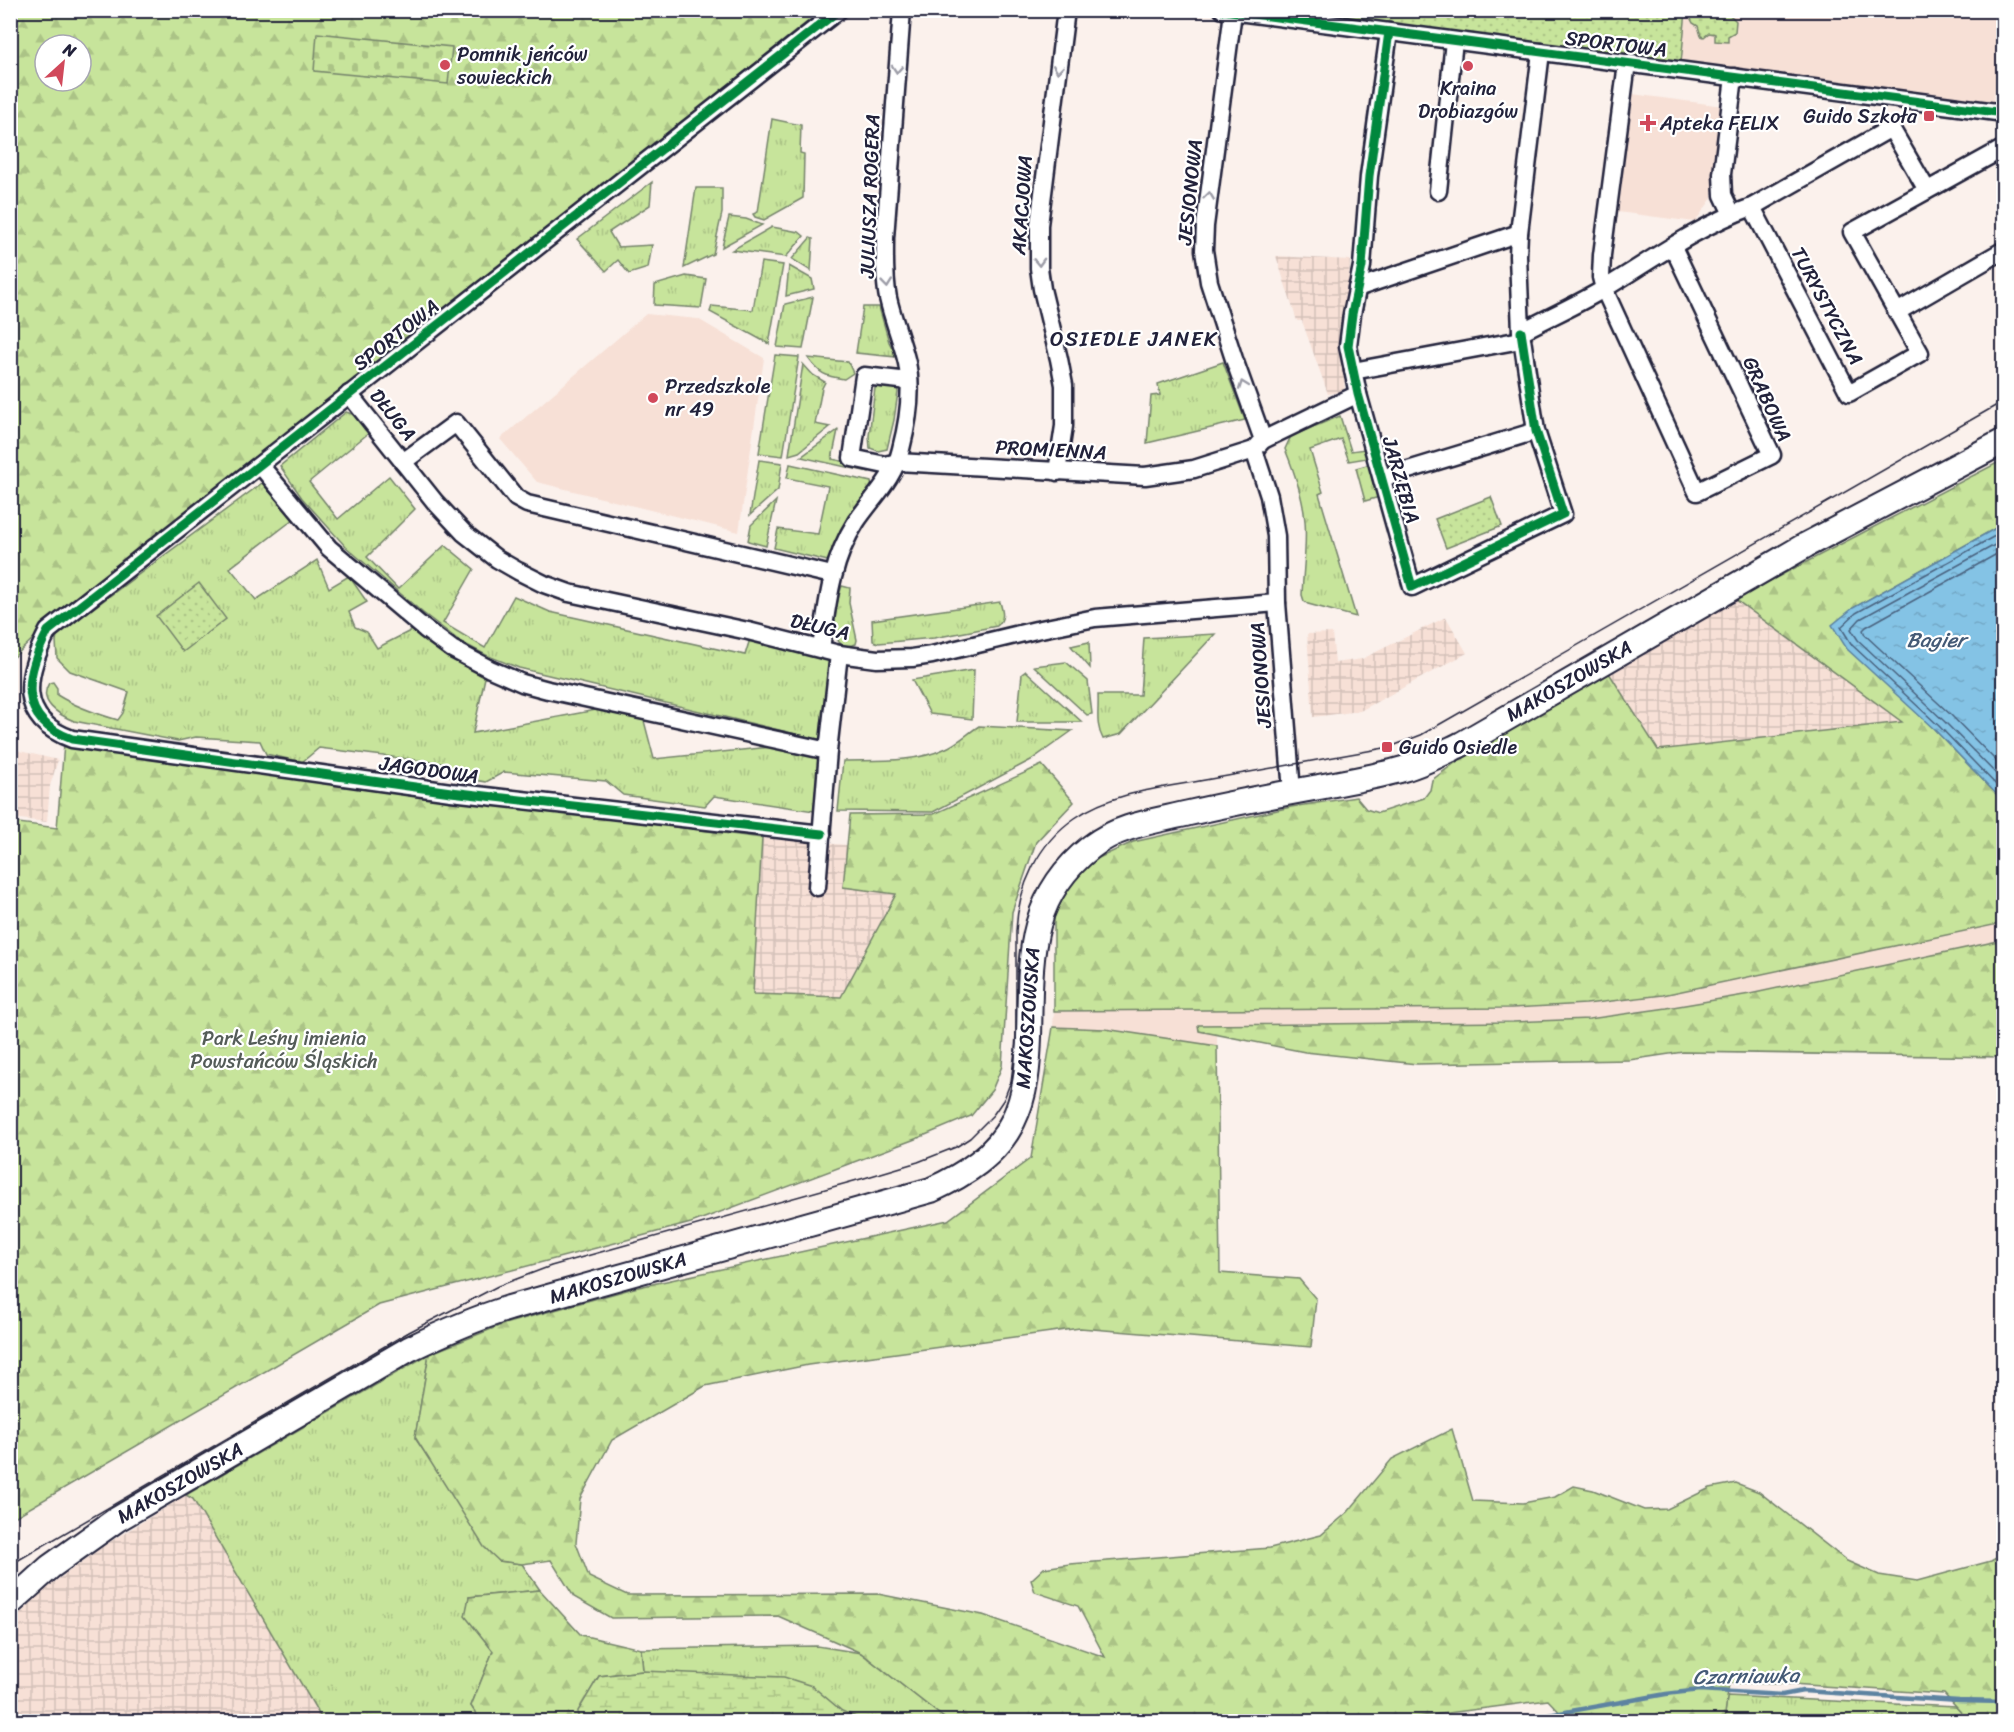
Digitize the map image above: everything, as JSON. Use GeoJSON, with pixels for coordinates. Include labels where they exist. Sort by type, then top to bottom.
{"type":"FeatureCollection","features":[{"type":"Feature","properties":{"kind":"main road","name":"MAKOSZOWSKA"},"geometry":{"type":"LineString","coordinates":[[10,1603],[50,1567],[116,1520],[409,1349],[470,1320],[931,1190],[977,1165],[997,1145],[1013,1122],[1027,1075],[1031,962],[1034,934],[1040,915],[1051,891],[1069,867],[1092,847],[1112,834],[1136,825],[1402,769],[1451,749],[1806,545],[2004,441]]}},
{"type":"Feature","properties":{"kind":"street","name":"SPORTOWA"},"geometry":{"type":"LineString","coordinates":[[39,718],[30,698],[29,683],[31,670],[48,631],[839,10]]}},
{"type":"Feature","properties":{"kind":"street","name":"JULIUSZA ROGERA"},"geometry":{"type":"LineString","coordinates":[[821,649],[832,575],[856,522],[884,486],[898,462],[907,418],[909,381],[907,364],[889,300],[885,264],[902,10]]}},
{"type":"Feature","properties":{"kind":"street","name":"AKACJOWA"},"geometry":{"type":"LineString","coordinates":[[1058,472],[1064,426],[1064,385],[1042,289],[1039,268],[1039,225],[1066,10]]}},
{"type":"Feature","properties":{"kind":"street","name":"SPORTOWA"},"geometry":{"type":"LineString","coordinates":[[1228,11],[2004,113]]}},
{"type":"Feature","properties":{"kind":"street","name":"JESIONOWA"},"geometry":{"type":"LineString","coordinates":[[1228,11],[1204,250],[1209,282],[1258,445],[1276,536],[1277,603],[1292,792]]}},
{"type":"Feature","properties":{"kind":"street","name":"JARZĘBIA"},"geometry":{"type":"LineString","coordinates":[[1389,32],[1369,176],[1362,266],[1348,346],[1358,394],[1412,587],[1563,514],[1536,431],[1521,336]]}},
{"type":"Feature","properties":{"kind":"street"},"geometry":{"type":"LineString","coordinates":[[1438,190],[1454,41]]}},
{"type":"Feature","properties":{"kind":"street"},"geometry":{"type":"LineString","coordinates":[[1521,336],[1519,233],[1541,52]]}},
{"type":"Feature","properties":{"kind":"street","name":"GRABOWA"},"geometry":{"type":"LineString","coordinates":[[1627,63],[1601,277],[1604,289],[1696,492],[1772,455],[1673,247]]}},
{"type":"Feature","properties":{"kind":"street"},"geometry":{"type":"LineString","coordinates":[[1732,214],[1723,195],[1722,174],[1734,77]]}},
{"type":"Feature","properties":{"kind":"street"},"geometry":{"type":"LineString","coordinates":[[1353,371],[1521,336],[1673,247],[1732,214],[1752,207],[1891,128],[1927,190]]}},
{"type":"Feature","properties":{"kind":"street"},"geometry":{"type":"LineString","coordinates":[[2004,148],[1852,232],[1898,312],[2004,250]]}},
{"type":"Feature","properties":{"kind":"street","name":"TURYSTYCZNA"},"geometry":{"type":"LineString","coordinates":[[1752,207],[1849,393],[1920,353],[1898,312]]}},
{"type":"Feature","properties":{"kind":"street"},"geometry":{"type":"LineString","coordinates":[[1357,288],[1519,233]]}},
{"type":"Feature","properties":{"kind":"street","name":"PROMIENNA"},"geometry":{"type":"LineString","coordinates":[[909,381],[864,376],[852,458],[885,465],[898,462],[1145,476],[1194,469],[1258,445],[1358,394]]}},
{"type":"Feature","properties":{"kind":"street","name":"DŁUGA"},"geometry":{"type":"LineString","coordinates":[[349,394],[449,519],[497,559],[544,584],[569,593],[839,654],[877,659],[912,658],[1095,618],[1277,603]]}},
{"type":"Feature","properties":{"kind":"street","name":"DŁUGA"},"geometry":{"type":"LineString","coordinates":[[404,462],[456,423],[516,498],[527,504],[832,575]]}},
{"type":"Feature","properties":{"kind":"street","name":"JARZĘBIA"},"geometry":{"type":"LineString","coordinates":[[1382,478],[1536,431]]}},
{"type":"Feature","properties":{"kind":"street"},"geometry":{"type":"LineString","coordinates":[[260,465],[308,525],[337,555],[442,642],[490,669],[522,683],[548,690],[828,751]]}},
{"type":"Feature","properties":{"kind":"street"},"geometry":{"type":"LineString","coordinates":[[817,888],[828,751],[839,654]]}},
{"type":"Feature","properties":{"kind":"street","name":"JAGODOWA"},"geometry":{"type":"LineString","coordinates":[[39,718],[56,733],[72,738],[451,792],[822,834]]}},
{"type":"Feature","properties":{"kind":"shaded area"},"geometry":{"type":"Polygon","coordinates":[[[1686,11],[2003,11],[2003,44],[1993,101],[1681,63],[1686,11]]]}},
{"type":"Feature","properties":{"kind":"shaded area"},"geometry":{"type":"Polygon","coordinates":[[[1632,94],[1723,106],[1712,198],[1695,222],[1618,212],[1632,94]]]}},
{"type":"Feature","properties":{"kind":"shaded area"},"geometry":{"type":"Polygon","coordinates":[[[1276,256],[1350,260],[1344,391],[1328,394],[1302,321],[1297,321],[1276,256]]]}},
{"type":"Feature","properties":{"kind":"shaded area","name":"Przedszkole nr 49"},"geometry":{"type":"Polygon","coordinates":[[[646,314],[698,319],[764,358],[739,532],[537,482],[500,439],[646,314]]]}},
{"type":"Feature","properties":{"kind":"shaded area"},"geometry":{"type":"Polygon","coordinates":[[[1735,599],[1903,722],[1658,750],[1609,673],[1735,599]]]}},
{"type":"Feature","properties":{"kind":"shaded area"},"geometry":{"type":"Polygon","coordinates":[[[1446,617],[1467,653],[1360,711],[1313,717],[1307,634],[1332,633],[1335,663],[1362,659],[1446,617]]]}},
{"type":"Feature","properties":{"kind":"shaded area"},"geometry":{"type":"Polygon","coordinates":[[[11,749],[58,760],[50,786],[47,822],[11,818],[11,749]]]}},
{"type":"Feature","properties":{"kind":"shaded area"},"geometry":{"type":"Polygon","coordinates":[[[762,838],[847,845],[843,887],[896,893],[841,998],[752,994],[762,838]]]}},
{"type":"Feature","properties":{"kind":"shaded area"},"geometry":{"type":"Polygon","coordinates":[[[2003,923],[2003,940],[1750,994],[1589,1019],[1199,1031],[1217,1035],[1217,1046],[1105,1029],[1053,1027],[1054,1011],[1512,1008],[1586,1004],[1663,995],[2003,923]]]}},
{"type":"Feature","properties":{"kind":"shaded area"},"geometry":{"type":"Polygon","coordinates":[[[186,1495],[193,1499],[323,1721],[11,1722],[11,1623],[45,1589],[105,1545],[186,1495]]]}},
{"type":"Feature","properties":{"kind":"green space"},"geometry":{"type":"Polygon","coordinates":[[[11,11],[821,11],[44,628],[11,660],[11,11]]]}},
{"type":"Feature","properties":{"kind":"green space"},"geometry":{"type":"Polygon","coordinates":[[[1284,11],[1686,11],[1681,63],[1284,11]]]}},
{"type":"Feature","properties":{"kind":"green space"},"geometry":{"type":"Polygon","coordinates":[[[1696,11],[1731,11],[1730,15],[1736,21],[1735,32],[1728,36],[1728,42],[1715,41],[1715,34],[1709,33],[1704,37],[1701,36],[1698,26],[1691,19],[1696,11]]]}},
{"type":"Feature","properties":{"kind":"green space"},"geometry":{"type":"Polygon","coordinates":[[[317,33],[452,47],[448,84],[314,71],[317,33]]]}},
{"type":"Feature","properties":{"kind":"green space"},"geometry":{"type":"Polygon","coordinates":[[[772,119],[801,125],[800,153],[804,154],[803,198],[764,220],[753,214],[758,212],[772,119]]]}},
{"type":"Feature","properties":{"kind":"green space"},"geometry":{"type":"Polygon","coordinates":[[[652,182],[650,205],[609,232],[618,247],[652,245],[648,268],[629,274],[618,260],[606,271],[577,239],[652,182]]]}},
{"type":"Feature","properties":{"kind":"green space"},"geometry":{"type":"Polygon","coordinates":[[[696,188],[722,188],[722,213],[713,254],[684,268],[696,188]]]}},
{"type":"Feature","properties":{"kind":"green space"},"geometry":{"type":"Polygon","coordinates":[[[729,217],[746,219],[762,225],[722,247],[729,217]]]}},
{"type":"Feature","properties":{"kind":"green space"},"geometry":{"type":"Polygon","coordinates":[[[772,227],[799,232],[804,236],[786,257],[732,250],[772,227]]]}},
{"type":"Feature","properties":{"kind":"green space"},"geometry":{"type":"Polygon","coordinates":[[[810,238],[813,239],[811,271],[792,259],[810,238]]]}},
{"type":"Feature","properties":{"kind":"green space"},"geometry":{"type":"Polygon","coordinates":[[[761,262],[783,265],[769,344],[710,312],[712,306],[753,310],[761,262]]]}},
{"type":"Feature","properties":{"kind":"green space"},"geometry":{"type":"Polygon","coordinates":[[[789,266],[812,279],[814,289],[786,296],[789,266]]]}},
{"type":"Feature","properties":{"kind":"green space"},"geometry":{"type":"Polygon","coordinates":[[[686,276],[706,279],[701,308],[654,305],[655,285],[686,276]]]}},
{"type":"Feature","properties":{"kind":"green space"},"geometry":{"type":"Polygon","coordinates":[[[813,297],[803,349],[777,347],[785,304],[813,297]]]}},
{"type":"Feature","properties":{"kind":"green space"},"geometry":{"type":"Polygon","coordinates":[[[863,307],[879,307],[889,342],[897,357],[856,353],[863,307]]]}},
{"type":"Feature","properties":{"kind":"green space"},"geometry":{"type":"Polygon","coordinates":[[[775,355],[799,357],[783,456],[759,453],[775,355]]]}},
{"type":"Feature","properties":{"kind":"green space"},"geometry":{"type":"Polygon","coordinates":[[[808,358],[848,362],[853,373],[844,379],[827,375],[819,371],[808,358]]]}},
{"type":"Feature","properties":{"kind":"green space"},"geometry":{"type":"Polygon","coordinates":[[[1223,362],[1245,420],[1147,443],[1151,396],[1160,395],[1158,384],[1223,362]]]}},
{"type":"Feature","properties":{"kind":"green space"},"geometry":{"type":"Polygon","coordinates":[[[803,364],[813,375],[825,382],[815,424],[830,427],[799,452],[789,455],[803,364]]]}},
{"type":"Feature","properties":{"kind":"green space"},"geometry":{"type":"Polygon","coordinates":[[[883,385],[897,387],[898,392],[887,449],[878,451],[870,448],[869,436],[875,388],[883,385]]]}},
{"type":"Feature","properties":{"kind":"green space"},"geometry":{"type":"Polygon","coordinates":[[[346,412],[358,416],[370,432],[309,482],[338,519],[389,476],[415,509],[367,557],[398,589],[445,545],[474,569],[443,623],[485,648],[514,596],[550,612],[745,655],[750,639],[829,659],[821,740],[519,668],[461,642],[423,613],[346,547],[302,498],[280,466],[346,412]]]}},
{"type":"Feature","properties":{"kind":"green space"},"geometry":{"type":"Polygon","coordinates":[[[1340,416],[1351,451],[1365,449],[1367,458],[1349,461],[1341,439],[1310,450],[1323,492],[1319,494],[1356,617],[1304,601],[1302,595],[1306,539],[1304,512],[1298,484],[1285,449],[1291,436],[1340,416]]]}},
{"type":"Feature","properties":{"kind":"green space"},"geometry":{"type":"Polygon","coordinates":[[[838,430],[832,459],[870,467],[869,472],[801,457],[838,430]]]}},
{"type":"Feature","properties":{"kind":"green space"},"geometry":{"type":"Polygon","coordinates":[[[759,460],[782,463],[778,490],[750,515],[759,460]]]}},
{"type":"Feature","properties":{"kind":"green space"},"geometry":{"type":"Polygon","coordinates":[[[2003,460],[2003,524],[1853,608],[1935,730],[2003,801],[2003,923],[1663,995],[1586,1004],[1512,1008],[1054,1011],[1054,912],[1074,878],[1090,862],[1133,842],[1291,807],[1356,797],[1366,809],[1378,813],[1424,798],[1430,790],[1432,780],[1459,760],[1609,673],[1658,750],[1902,722],[1735,599],[2003,460]]]}},
{"type":"Feature","properties":{"kind":"green space"},"geometry":{"type":"Polygon","coordinates":[[[1374,463],[1383,496],[1365,501],[1356,468],[1374,463]]]}},
{"type":"Feature","properties":{"kind":"green space"},"geometry":{"type":"Polygon","coordinates":[[[790,464],[871,482],[872,487],[848,516],[828,561],[774,548],[778,529],[818,534],[828,486],[787,478],[790,464]]]}},
{"type":"Feature","properties":{"kind":"green space"},"geometry":{"type":"Polygon","coordinates":[[[262,483],[294,519],[230,568],[256,600],[317,560],[329,588],[349,576],[367,602],[349,612],[355,627],[367,632],[377,648],[420,626],[486,673],[473,733],[617,706],[642,713],[654,759],[791,745],[820,755],[814,811],[714,796],[705,806],[623,795],[606,781],[504,772],[486,782],[450,776],[448,764],[319,748],[302,762],[266,754],[260,741],[196,737],[178,741],[74,721],[51,707],[46,690],[49,683],[53,682],[57,688],[57,695],[87,710],[118,720],[123,713],[129,692],[70,671],[57,658],[57,635],[262,483]]]}},
{"type":"Feature","properties":{"kind":"green space"},"geometry":{"type":"Polygon","coordinates":[[[1491,497],[1502,526],[1446,548],[1435,519],[1491,497]]]}},
{"type":"Feature","properties":{"kind":"green space"},"geometry":{"type":"Polygon","coordinates":[[[776,501],[766,546],[748,541],[751,525],[776,501]]]}},
{"type":"Feature","properties":{"kind":"green space"},"geometry":{"type":"Polygon","coordinates":[[[199,583],[226,619],[183,652],[156,616],[199,583]]]}},
{"type":"Feature","properties":{"kind":"green space"},"geometry":{"type":"Polygon","coordinates":[[[842,586],[850,588],[849,603],[857,640],[856,644],[846,646],[839,642],[835,625],[837,602],[842,586]]]}},
{"type":"Feature","properties":{"kind":"green space"},"geometry":{"type":"Polygon","coordinates":[[[1000,602],[1003,615],[997,626],[934,638],[879,643],[873,641],[872,620],[1000,602]]]}},
{"type":"Feature","properties":{"kind":"green space"},"geometry":{"type":"Polygon","coordinates":[[[1215,634],[1121,734],[1103,739],[1098,723],[1098,695],[1140,695],[1144,638],[1215,634]]]}},
{"type":"Feature","properties":{"kind":"green space"},"geometry":{"type":"Polygon","coordinates":[[[1089,642],[1090,668],[1071,646],[1089,642]]]}},
{"type":"Feature","properties":{"kind":"green space"},"geometry":{"type":"Polygon","coordinates":[[[1066,662],[1088,681],[1092,714],[1087,715],[1034,666],[1066,662]]]}},
{"type":"Feature","properties":{"kind":"green space"},"geometry":{"type":"Polygon","coordinates":[[[974,670],[972,719],[930,714],[912,680],[974,670]]]}},
{"type":"Feature","properties":{"kind":"green space"},"geometry":{"type":"Polygon","coordinates":[[[1026,671],[1082,722],[1017,722],[1022,674],[1026,671]]]}},
{"type":"Feature","properties":{"kind":"green space"},"geometry":{"type":"Polygon","coordinates":[[[979,726],[1072,731],[1031,760],[933,812],[838,811],[843,761],[920,757],[949,747],[979,726]]]}},
{"type":"Feature","properties":{"kind":"green space","name":"Park Leśny imienia Powstańców Śląskich"},"geometry":{"type":"Polygon","coordinates":[[[64,744],[450,798],[762,838],[753,994],[841,997],[896,894],[843,887],[850,815],[934,814],[1042,765],[1074,802],[1036,842],[1012,912],[1002,1066],[992,1090],[971,1116],[691,1223],[379,1305],[11,1519],[11,822],[57,828],[64,744]]]}},
{"type":"Feature","properties":{"kind":"green space"},"geometry":{"type":"Polygon","coordinates":[[[2003,940],[2003,1057],[1683,1052],[1629,1060],[1417,1064],[1305,1052],[1199,1031],[1198,1025],[1513,1022],[1589,1019],[1750,994],[2003,940]]]}},
{"type":"Feature","properties":{"kind":"green space"},"geometry":{"type":"Polygon","coordinates":[[[1053,1027],[1105,1029],[1217,1046],[1220,1273],[1299,1279],[1316,1299],[1311,1347],[1080,1328],[808,1365],[705,1386],[612,1440],[580,1499],[576,1543],[589,1577],[627,1595],[878,1594],[983,1615],[1105,1657],[1078,1606],[1035,1592],[1031,1580],[1044,1568],[1270,1548],[1321,1535],[1348,1512],[1392,1459],[1452,1429],[1473,1501],[1523,1503],[1555,1497],[1574,1486],[1593,1490],[1644,1510],[1667,1509],[1710,1488],[1736,1483],[1759,1492],[1847,1561],[1879,1575],[1917,1581],[1991,1561],[2003,1554],[2003,1721],[1969,1721],[1944,1694],[1791,1684],[1729,1683],[1724,1722],[1568,1721],[1548,1700],[1379,1722],[948,1721],[861,1653],[778,1616],[611,1618],[574,1597],[551,1560],[522,1564],[499,1561],[484,1547],[415,1437],[429,1354],[504,1324],[634,1288],[948,1220],[1031,1158],[1053,1027]]]}},
{"type":"Feature","properties":{"kind":"green space"},"geometry":{"type":"Polygon","coordinates":[[[429,1354],[415,1438],[499,1561],[522,1564],[540,1590],[469,1597],[466,1616],[493,1651],[471,1706],[481,1721],[323,1721],[193,1499],[186,1495],[429,1354]]]}},
{"type":"Feature","properties":{"kind":"green space"},"geometry":{"type":"Polygon","coordinates":[[[540,1590],[581,1635],[641,1649],[643,1671],[599,1676],[579,1711],[578,1721],[481,1721],[471,1706],[493,1651],[465,1616],[469,1597],[540,1590]]]}},
{"type":"Feature","properties":{"kind":"green space"},"geometry":{"type":"Polygon","coordinates":[[[817,1646],[861,1653],[948,1721],[578,1722],[643,1671],[641,1649],[817,1646]]]}},
{"type":"Feature","properties":{"kind":"green space"},"geometry":{"type":"Polygon","coordinates":[[[643,1671],[784,1677],[812,1686],[842,1711],[865,1721],[578,1721],[578,1711],[599,1676],[643,1671]]]}},
{"type":"Feature","properties":{"kind":"green space"},"geometry":{"type":"Polygon","coordinates":[[[1727,1696],[1956,1707],[1969,1721],[1724,1722],[1727,1696]]]}},
{"type":"Feature","properties":{"kind":"water","name":"Bagier"},"geometry":{"type":"Polygon","coordinates":[[[2003,524],[2003,801],[1935,730],[1847,649],[1832,625],[1853,608],[2003,524]]]}},
{"type":"Feature","properties":{"kind":"waterway","name":"Czarniawka"},"geometry":{"type":"LineString","coordinates":[[1490,1722],[1543,1716],[1700,1690],[1782,1695],[1803,1691],[2004,1702]]}},
{"type":"Feature","properties":{"kind":"tram line"},"geometry":{"type":"LineString","coordinates":[[10,1565],[409,1332],[498,1286],[551,1266],[861,1179],[918,1162],[956,1147],[970,1138],[993,1115],[1004,1099],[1011,1081],[1016,1043],[1016,931],[1021,898],[1032,867],[1041,853],[1050,840],[1075,818],[1105,802],[1138,792],[1390,747],[1421,735],[2004,401]]}},
{"type":"Feature","properties":{"kind":"cycle path"},"geometry":{"type":"LineString","coordinates":[[822,834],[451,792],[72,739],[41,720],[30,694],[34,664],[48,631],[839,10]]}},
{"type":"Feature","properties":{"kind":"cycle path"},"geometry":{"type":"LineString","coordinates":[[1223,10],[2004,113]]}},
{"type":"Feature","properties":{"kind":"cycle path"},"geometry":{"type":"LineString","coordinates":[[1389,32],[1369,176],[1362,266],[1348,346],[1358,394],[1412,587],[1563,514],[1536,431],[1521,332]]}},
{"type":"Feature","properties":{"kind":"place","name":"Pomnik jeńców sowieckich"},"geometry":{"type":"Point","coordinates":[445,65]}},
{"type":"Feature","properties":{"kind":"place","name":"Kraina Drobiazgów"},"geometry":{"type":"Point","coordinates":[1468,66]}},
{"type":"Feature","properties":{"kind":"place","name":"Guido Szkoła"},"geometry":{"type":"Point","coordinates":[1929,116]}},
{"type":"Feature","properties":{"kind":"place","name":"Apteka FELIX"},"geometry":{"type":"Point","coordinates":[1648,123]}},
{"type":"Feature","properties":{"kind":"place","name":"Przedszkole nr 49"},"geometry":{"type":"Point","coordinates":[653,398]}},
{"type":"Feature","properties":{"kind":"place","name":"Guido Osiedle"},"geometry":{"type":"Point","coordinates":[1387,747]}},
{"type":"Feature","properties":{"kind":"district","name":"OSIEDLE JANEK"},"geometry":{"type":"Point","coordinates":[1134,339]}}]}
